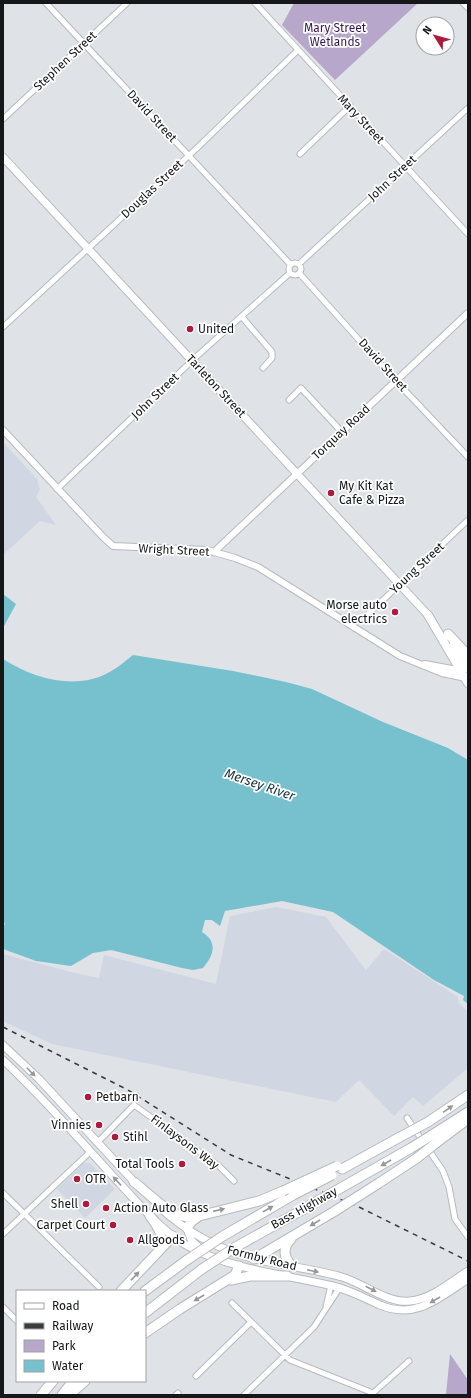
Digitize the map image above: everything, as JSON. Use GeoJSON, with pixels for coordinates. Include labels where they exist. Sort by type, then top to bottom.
{"type":"FeatureCollection","features":[{"type":"Feature","properties":{"kind":"highway","name":"Tarleton Street"},"geometry":{"type":"LineString","coordinates":[[428,615],[448,634],[467,675]]}},
{"type":"Feature","properties":{"kind":"highway","name":"Tarleton Street"},"geometry":{"type":"LineString","coordinates":[[428,615],[467,675]]}},
{"type":"Feature","properties":{"kind":"highway"},"geometry":{"type":"LineString","coordinates":[[448,634],[468,655]]}},
{"type":"Feature","properties":{"kind":"highway","name":"Bass Highway"},"geometry":{"type":"LineString","coordinates":[[146,1290],[186,1260],[222,1236],[340,1168],[428,1122],[468,1095]]}},
{"type":"Feature","properties":{"kind":"highway","name":"Bass Highway"},"geometry":{"type":"LineString","coordinates":[[146,1312],[202,1269],[234,1248],[411,1148],[434,1139],[468,1112]]}},
{"type":"Feature","properties":{"kind":"highway"},"geometry":{"type":"LineString","coordinates":[[254,1259],[379,1183],[417,1158],[434,1139],[468,1119]]}},
{"type":"Feature","properties":{"kind":"highway"},"geometry":{"type":"LineString","coordinates":[[134,1182],[174,1213],[191,1217],[254,1202],[340,1168]]}},
{"type":"Feature","properties":{"kind":"highway"},"geometry":{"type":"LineString","coordinates":[[150,1216],[161,1236],[161,1246],[156,1254]]}},
{"type":"Feature","properties":{"kind":"highway"},"geometry":{"type":"LineString","coordinates":[[187,1231],[190,1222],[199,1216]]}},
{"type":"Feature","properties":{"kind":"highway"},"geometry":{"type":"LineString","coordinates":[[292,1266],[286,1259],[285,1250],[289,1241],[295,1235]]}},
{"type":"Feature","properties":{"kind":"highway"},"geometry":{"type":"LineString","coordinates":[[122,1290],[173,1236]]}},
{"type":"Feature","properties":{"kind":"highway"},"geometry":{"type":"LineString","coordinates":[[146,1332],[235,1275],[239,1266]]}},
{"type":"Feature","properties":{"kind":"highway"},"geometry":{"type":"LineString","coordinates":[[218,1286],[236,1279],[250,1276],[287,1276]]}},
{"type":"Feature","properties":{"kind":"highway"},"geometry":{"type":"LineString","coordinates":[[37,1395],[46,1382]]}},
{"type":"Feature","properties":{"kind":"highway"},"geometry":{"type":"LineString","coordinates":[[41,1395],[52,1382]]}},
{"type":"Feature","properties":{"kind":"highway"},"geometry":{"type":"LineString","coordinates":[[62,1395],[72,1382]]}},
{"type":"Feature","properties":{"kind":"highway"},"geometry":{"type":"LineString","coordinates":[[68,1395],[84,1382]]}},
{"type":"Feature","properties":{"kind":"main road","name":"Tarleton Street"},"geometry":{"type":"LineString","coordinates":[[3,157],[428,615]]}},
{"type":"Feature","properties":{"kind":"main road","name":"Formby Road"},"geometry":{"type":"LineString","coordinates":[[3,1045],[39,1079],[134,1182],[162,1210],[187,1231],[197,1234],[221,1248],[254,1259],[346,1278],[390,1298],[404,1302]]}},
{"type":"Feature","properties":{"kind":"main road","name":"Formby Road"},"geometry":{"type":"LineString","coordinates":[[3,1060],[150,1216],[173,1236],[193,1248],[210,1256],[239,1266],[340,1287],[384,1306],[405,1311],[429,1304],[468,1280]]}},
{"type":"Feature","properties":{"kind":"main road"},"geometry":{"type":"LineString","coordinates":[[90,1152],[97,1143]]}},
{"type":"Feature","properties":{"kind":"main road"},"geometry":{"type":"LineString","coordinates":[[173,1236],[187,1231],[193,1242],[210,1256]]}},
{"type":"Feature","properties":{"kind":"main road"},"geometry":{"type":"LineString","coordinates":[[221,1248],[234,1256],[239,1266],[254,1259]]}},
{"type":"Feature","properties":{"kind":"main road"},"geometry":{"type":"LineString","coordinates":[[405,1311],[404,1302],[428,1296],[468,1271]]}},
{"type":"Feature","properties":{"kind":"main road"},"geometry":{"type":"LineString","coordinates":[[331,1285],[334,1275]]}},
{"type":"Feature","properties":{"kind":"main road"},"geometry":{"type":"LineString","coordinates":[[340,1287],[346,1278]]}},
{"type":"Feature","properties":{"kind":"street","name":"David Street"},"geometry":{"type":"LineString","coordinates":[[46,3],[290,264]]}},
{"type":"Feature","properties":{"kind":"street","name":"Stephen Street"},"geometry":{"type":"LineString","coordinates":[[3,119],[127,3]]}},
{"type":"Feature","properties":{"kind":"street","name":"Mary Street"},"geometry":{"type":"LineString","coordinates":[[255,3],[468,234]]}},
{"type":"Feature","properties":{"kind":"street"},"geometry":{"type":"LineString","coordinates":[[463,3],[468,8]]}},
{"type":"Feature","properties":{"kind":"street","name":"Douglas Street"},"geometry":{"type":"LineString","coordinates":[[3,327],[188,156],[298,50]]}},
{"type":"Feature","properties":{"kind":"street"},"geometry":{"type":"LineString","coordinates":[[300,154],[350,106]]}},
{"type":"Feature","properties":{"kind":"street","name":"John Street"},"geometry":{"type":"LineString","coordinates":[[299,264],[468,108]]}},
{"type":"Feature","properties":{"kind":"street"},"geometry":{"type":"LineString","coordinates":[[290,264],[299,264],[301,270],[299,273],[295,275],[290,273],[290,264]]}},
{"type":"Feature","properties":{"kind":"street","name":"John Street"},"geometry":{"type":"LineString","coordinates":[[58,488],[192,360],[290,273]]}},
{"type":"Feature","properties":{"kind":"street","name":"David Street"},"geometry":{"type":"LineString","coordinates":[[299,273],[396,381],[468,457]]}},
{"type":"Feature","properties":{"kind":"street","name":"Torquay Road"},"geometry":{"type":"LineString","coordinates":[[214,552],[296,473],[468,313]]}},
{"type":"Feature","properties":{"kind":"street"},"geometry":{"type":"LineString","coordinates":[[242,317],[272,352],[272,358],[263,368]]}},
{"type":"Feature","properties":{"kind":"street"},"geometry":{"type":"LineString","coordinates":[[289,400],[301,388],[341,431]]}},
{"type":"Feature","properties":{"kind":"street","name":"Wright Street"},"geometry":{"type":"LineString","coordinates":[[3,430],[113,546],[192,549],[214,552],[235,558],[258,567],[392,651],[413,661],[467,675]]}},
{"type":"Feature","properties":{"kind":"street","name":"Young Street"},"geometry":{"type":"LineString","coordinates":[[366,616],[468,520]]}},
{"type":"Feature","properties":{"kind":"street","name":"Finlaysons Way"},"geometry":{"type":"LineString","coordinates":[[97,1143],[134,1105],[218,1166],[234,1181]]}},
{"type":"Feature","properties":{"kind":"street"},"geometry":{"type":"LineString","coordinates":[[407,1118],[443,1171],[454,1215],[459,1226],[468,1237]]}},
{"type":"Feature","properties":{"kind":"street"},"geometry":{"type":"LineString","coordinates":[[3,1234],[90,1152]]}},
{"type":"Feature","properties":{"kind":"street"},"geometry":{"type":"LineString","coordinates":[[3,1193],[99,1287]]}},
{"type":"Feature","properties":{"kind":"street"},"geometry":{"type":"LineString","coordinates":[[459,1226],[468,1233]]}},
{"type":"Feature","properties":{"kind":"street"},"geometry":{"type":"LineString","coordinates":[[321,1319],[326,1308],[331,1285]]}},
{"type":"Feature","properties":{"kind":"street"},"geometry":{"type":"LineString","coordinates":[[244,1395],[321,1319],[340,1287]]}},
{"type":"Feature","properties":{"kind":"street"},"geometry":{"type":"LineString","coordinates":[[232,1304],[284,1356],[290,1360],[372,1394],[409,1361]]}},
{"type":"Feature","properties":{"kind":"street"},"geometry":{"type":"LineString","coordinates":[[3,1307],[16,1320]]}},
{"type":"Feature","properties":{"kind":"street"},"geometry":{"type":"LineString","coordinates":[[196,1376],[250,1323]]}},
{"type":"Feature","properties":{"kind":"shaded area"},"geometry":{"type":"Polygon","coordinates":[[[3,442],[37,479],[40,489],[36,497],[56,525],[40,521],[3,555],[3,442]]]}},
{"type":"Feature","properties":{"kind":"shaded area"},"geometry":{"type":"Polygon","coordinates":[[[276,907],[326,917],[366,970],[384,949],[458,997],[458,1002],[468,1012],[468,1068],[423,1106],[413,1097],[394,1116],[359,1080],[336,1102],[52,1044],[3,1021],[3,954],[99,978],[104,955],[216,984],[230,916],[276,907]]]}},
{"type":"Feature","properties":{"kind":"shaded area","name":"Shell"},"geometry":{"type":"Polygon","coordinates":[[[84,1163],[90,1163],[115,1189],[85,1218],[57,1189],[84,1163]]]}},
{"type":"Feature","properties":{"kind":"green space","name":"Mary Street Wetlands"},"geometry":{"type":"Polygon","coordinates":[[[294,3],[418,3],[335,80],[282,25],[294,3]]]}},
{"type":"Feature","properties":{"kind":"green space"},"geometry":{"type":"Polygon","coordinates":[[[450,1354],[468,1380],[468,1395],[446,1395],[450,1354]]]}},
{"type":"Feature","properties":{"kind":"water"},"geometry":{"type":"Polygon","coordinates":[[[3,594],[16,604],[3,628],[3,594]]]}},
{"type":"Feature","properties":{"kind":"water","name":"Mersey River"},"geometry":{"type":"Polygon","coordinates":[[[133,655],[233,671],[312,689],[383,722],[448,748],[468,760],[468,1004],[463,1000],[464,996],[434,980],[333,912],[282,901],[225,911],[220,926],[212,920],[205,920],[202,932],[207,936],[212,944],[212,954],[203,968],[193,970],[111,950],[93,953],[71,966],[36,961],[3,949],[3,929],[5,923],[3,922],[3,659],[28,672],[42,677],[71,681],[100,677],[116,668],[133,655]]]}},
{"type":"Feature","properties":{"kind":"railway"},"geometry":{"type":"LineString","coordinates":[[3,1027],[128,1090],[231,1155],[359,1207],[468,1261]]}},
{"type":"Feature","properties":{"kind":"place","name":"United"},"geometry":{"type":"Point","coordinates":[190,329]}},
{"type":"Feature","properties":{"kind":"place","name":"My Kit Kat Cafe & Pizza"},"geometry":{"type":"Point","coordinates":[331,493]}},
{"type":"Feature","properties":{"kind":"place","name":"Morse auto electrics"},"geometry":{"type":"Point","coordinates":[395,612]}},
{"type":"Feature","properties":{"kind":"place","name":"Petbarn"},"geometry":{"type":"Point","coordinates":[88,1097]}},
{"type":"Feature","properties":{"kind":"place","name":"Vinnies"},"geometry":{"type":"Point","coordinates":[99,1125]}},
{"type":"Feature","properties":{"kind":"place","name":"Stihl"},"geometry":{"type":"Point","coordinates":[115,1137]}},
{"type":"Feature","properties":{"kind":"place","name":"Total Tools"},"geometry":{"type":"Point","coordinates":[182,1164]}},
{"type":"Feature","properties":{"kind":"place","name":"OTR"},"geometry":{"type":"Point","coordinates":[77,1179]}},
{"type":"Feature","properties":{"kind":"place","name":"Shell"},"geometry":{"type":"Point","coordinates":[86,1204]}},
{"type":"Feature","properties":{"kind":"place","name":"Action Auto Glass"},"geometry":{"type":"Point","coordinates":[106,1208]}},
{"type":"Feature","properties":{"kind":"place","name":"Carpet Court"},"geometry":{"type":"Point","coordinates":[113,1225]}},
{"type":"Feature","properties":{"kind":"place","name":"Allgoods"},"geometry":{"type":"Point","coordinates":[130,1240]}}]}
